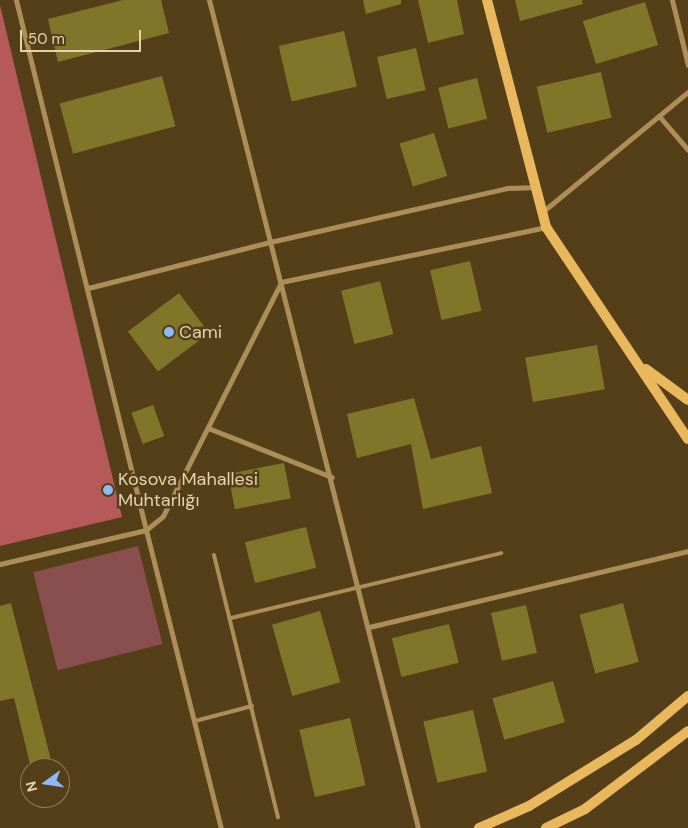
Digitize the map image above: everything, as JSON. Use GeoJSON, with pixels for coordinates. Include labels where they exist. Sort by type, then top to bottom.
{"type":"FeatureCollection","features":[{"type":"Feature","properties":{"kind":"main road"},"geometry":{"type":"LineString","coordinates":[[487,0],[532,187],[546,226],[688,439]]}},
{"type":"Feature","properties":{"kind":"main road"},"geometry":{"type":"LineString","coordinates":[[641,366],[688,400]]}},
{"type":"Feature","properties":{"kind":"main road"},"geometry":{"type":"LineString","coordinates":[[479,828],[529,806],[636,740],[688,696]]}},
{"type":"Feature","properties":{"kind":"main road"},"geometry":{"type":"LineString","coordinates":[[546,828],[585,809],[688,731]]}},
{"type":"Feature","properties":{"kind":"street"},"geometry":{"type":"LineString","coordinates":[[16,0],[221,828]]}},
{"type":"Feature","properties":{"kind":"street"},"geometry":{"type":"LineString","coordinates":[[209,0],[332,477],[418,828]]}},
{"type":"Feature","properties":{"kind":"street"},"geometry":{"type":"LineString","coordinates":[[672,0],[688,65]]}},
{"type":"Feature","properties":{"kind":"street"},"geometry":{"type":"LineString","coordinates":[[541,213],[688,92]]}},
{"type":"Feature","properties":{"kind":"street"},"geometry":{"type":"LineString","coordinates":[[659,116],[688,150]]}},
{"type":"Feature","properties":{"kind":"street"},"geometry":{"type":"LineString","coordinates":[[88,288],[270,242],[507,188],[532,187]]}},
{"type":"Feature","properties":{"kind":"street"},"geometry":{"type":"LineString","coordinates":[[281,282],[546,226]]}},
{"type":"Feature","properties":{"kind":"street"},"geometry":{"type":"LineString","coordinates":[[0,564],[146,530],[163,516],[281,282]]}},
{"type":"Feature","properties":{"kind":"street"},"geometry":{"type":"LineString","coordinates":[[208,428],[332,477]]}},
{"type":"Feature","properties":{"kind":"street"},"geometry":{"type":"LineString","coordinates":[[369,627],[688,551]]}},
{"type":"Feature","properties":{"kind":"lane"},"geometry":{"type":"LineString","coordinates":[[231,618],[501,553]]}},
{"type":"Feature","properties":{"kind":"lane"},"geometry":{"type":"LineString","coordinates":[[214,555],[231,618],[278,816]]}},
{"type":"Feature","properties":{"kind":"lane"},"geometry":{"type":"LineString","coordinates":[[195,721],[252,706]]}},
{"type":"Feature","properties":{"kind":"shaded area"},"geometry":{"type":"Polygon","coordinates":[[[0,5],[122,517],[0,546],[0,5]]]}},
{"type":"Feature","properties":{"kind":"shaded area"},"geometry":{"type":"Polygon","coordinates":[[[138,546],[162,644],[58,670],[33,572],[138,546]]]}},
{"type":"Feature","properties":{"kind":"building"},"geometry":{"type":"Polygon","coordinates":[[[123,0],[161,0],[169,33],[58,62],[48,19],[123,0]]]}},
{"type":"Feature","properties":{"kind":"building"},"geometry":{"type":"Polygon","coordinates":[[[363,0],[401,0],[401,4],[366,14],[363,0]]]}},
{"type":"Feature","properties":{"kind":"building"},"geometry":{"type":"Polygon","coordinates":[[[418,0],[457,0],[464,34],[428,43],[418,0]]]}},
{"type":"Feature","properties":{"kind":"building"},"geometry":{"type":"Polygon","coordinates":[[[515,0],[582,0],[583,4],[520,21],[515,0]]]}},
{"type":"Feature","properties":{"kind":"building"},"geometry":{"type":"Polygon","coordinates":[[[645,2],[658,45],[596,64],[583,21],[645,2]]]}},
{"type":"Feature","properties":{"kind":"building"},"geometry":{"type":"Polygon","coordinates":[[[344,31],[357,87],[292,102],[279,46],[344,31]]]}},
{"type":"Feature","properties":{"kind":"building"},"geometry":{"type":"Polygon","coordinates":[[[416,48],[426,90],[387,99],[377,57],[416,48]]]}},
{"type":"Feature","properties":{"kind":"building"},"geometry":{"type":"Polygon","coordinates":[[[601,72],[612,118],[547,133],[537,87],[601,72]]]}},
{"type":"Feature","properties":{"kind":"building"},"geometry":{"type":"Polygon","coordinates":[[[162,76],[175,126],[73,154],[60,103],[162,76]]]}},
{"type":"Feature","properties":{"kind":"building"},"geometry":{"type":"Polygon","coordinates":[[[477,78],[487,119],[448,128],[438,88],[477,78]]]}},
{"type":"Feature","properties":{"kind":"building"},"geometry":{"type":"Polygon","coordinates":[[[434,133],[447,176],[413,187],[400,144],[434,133]]]}},
{"type":"Feature","properties":{"kind":"building"},"geometry":{"type":"Polygon","coordinates":[[[470,261],[481,311],[442,320],[430,270],[470,261]]]}},
{"type":"Feature","properties":{"kind":"building"},"geometry":{"type":"Polygon","coordinates":[[[380,281],[393,334],[354,344],[341,291],[380,281]]]}},
{"type":"Feature","properties":{"kind":"building","name":"Cami"},"geometry":{"type":"Polygon","coordinates":[[[179,293],[209,333],[158,371],[128,332],[179,293]]]}},
{"type":"Feature","properties":{"kind":"building"},"geometry":{"type":"Polygon","coordinates":[[[597,345],[605,389],[533,402],[525,358],[597,345]]]}},
{"type":"Feature","properties":{"kind":"building"},"geometry":{"type":"Polygon","coordinates":[[[414,398],[431,459],[481,446],[492,493],[423,509],[411,444],[357,458],[347,414],[414,398]]]}},
{"type":"Feature","properties":{"kind":"building"},"geometry":{"type":"Polygon","coordinates":[[[153,405],[164,436],[143,444],[131,413],[153,405]]]}},
{"type":"Feature","properties":{"kind":"building"},"geometry":{"type":"Polygon","coordinates":[[[284,463],[291,498],[235,509],[228,474],[284,463]]]}},
{"type":"Feature","properties":{"kind":"building"},"geometry":{"type":"Polygon","coordinates":[[[306,527],[316,568],[255,583],[245,542],[306,527]]]}},
{"type":"Feature","properties":{"kind":"building"},"geometry":{"type":"Polygon","coordinates":[[[11,603],[50,758],[29,758],[14,698],[0,701],[0,606],[11,603]]]}},
{"type":"Feature","properties":{"kind":"building"},"geometry":{"type":"Polygon","coordinates":[[[623,603],[639,662],[595,674],[580,615],[623,603]]]}},
{"type":"Feature","properties":{"kind":"building"},"geometry":{"type":"Polygon","coordinates":[[[526,605],[537,653],[502,661],[491,613],[526,605]]]}},
{"type":"Feature","properties":{"kind":"building"},"geometry":{"type":"Polygon","coordinates":[[[320,611],[340,682],[292,696],[272,625],[320,611]]]}},
{"type":"Feature","properties":{"kind":"building"},"geometry":{"type":"Polygon","coordinates":[[[449,624],[459,663],[401,677],[392,638],[449,624]]]}},
{"type":"Feature","properties":{"kind":"building"},"geometry":{"type":"Polygon","coordinates":[[[553,681],[565,722],[504,740],[492,698],[553,681]]]}},
{"type":"Feature","properties":{"kind":"building"},"geometry":{"type":"Polygon","coordinates":[[[473,710],[487,771],[437,783],[423,721],[473,710]]]}},
{"type":"Feature","properties":{"kind":"building"},"geometry":{"type":"Polygon","coordinates":[[[350,718],[366,785],[315,797],[299,730],[350,718]]]}},
{"type":"Feature","properties":{"kind":"place","name":"Cami"},"geometry":{"type":"Point","coordinates":[169,332]}},
{"type":"Feature","properties":{"kind":"place","name":"Kosova Mahallesi Muhtarlığı"},"geometry":{"type":"Point","coordinates":[108,490]}}]}
